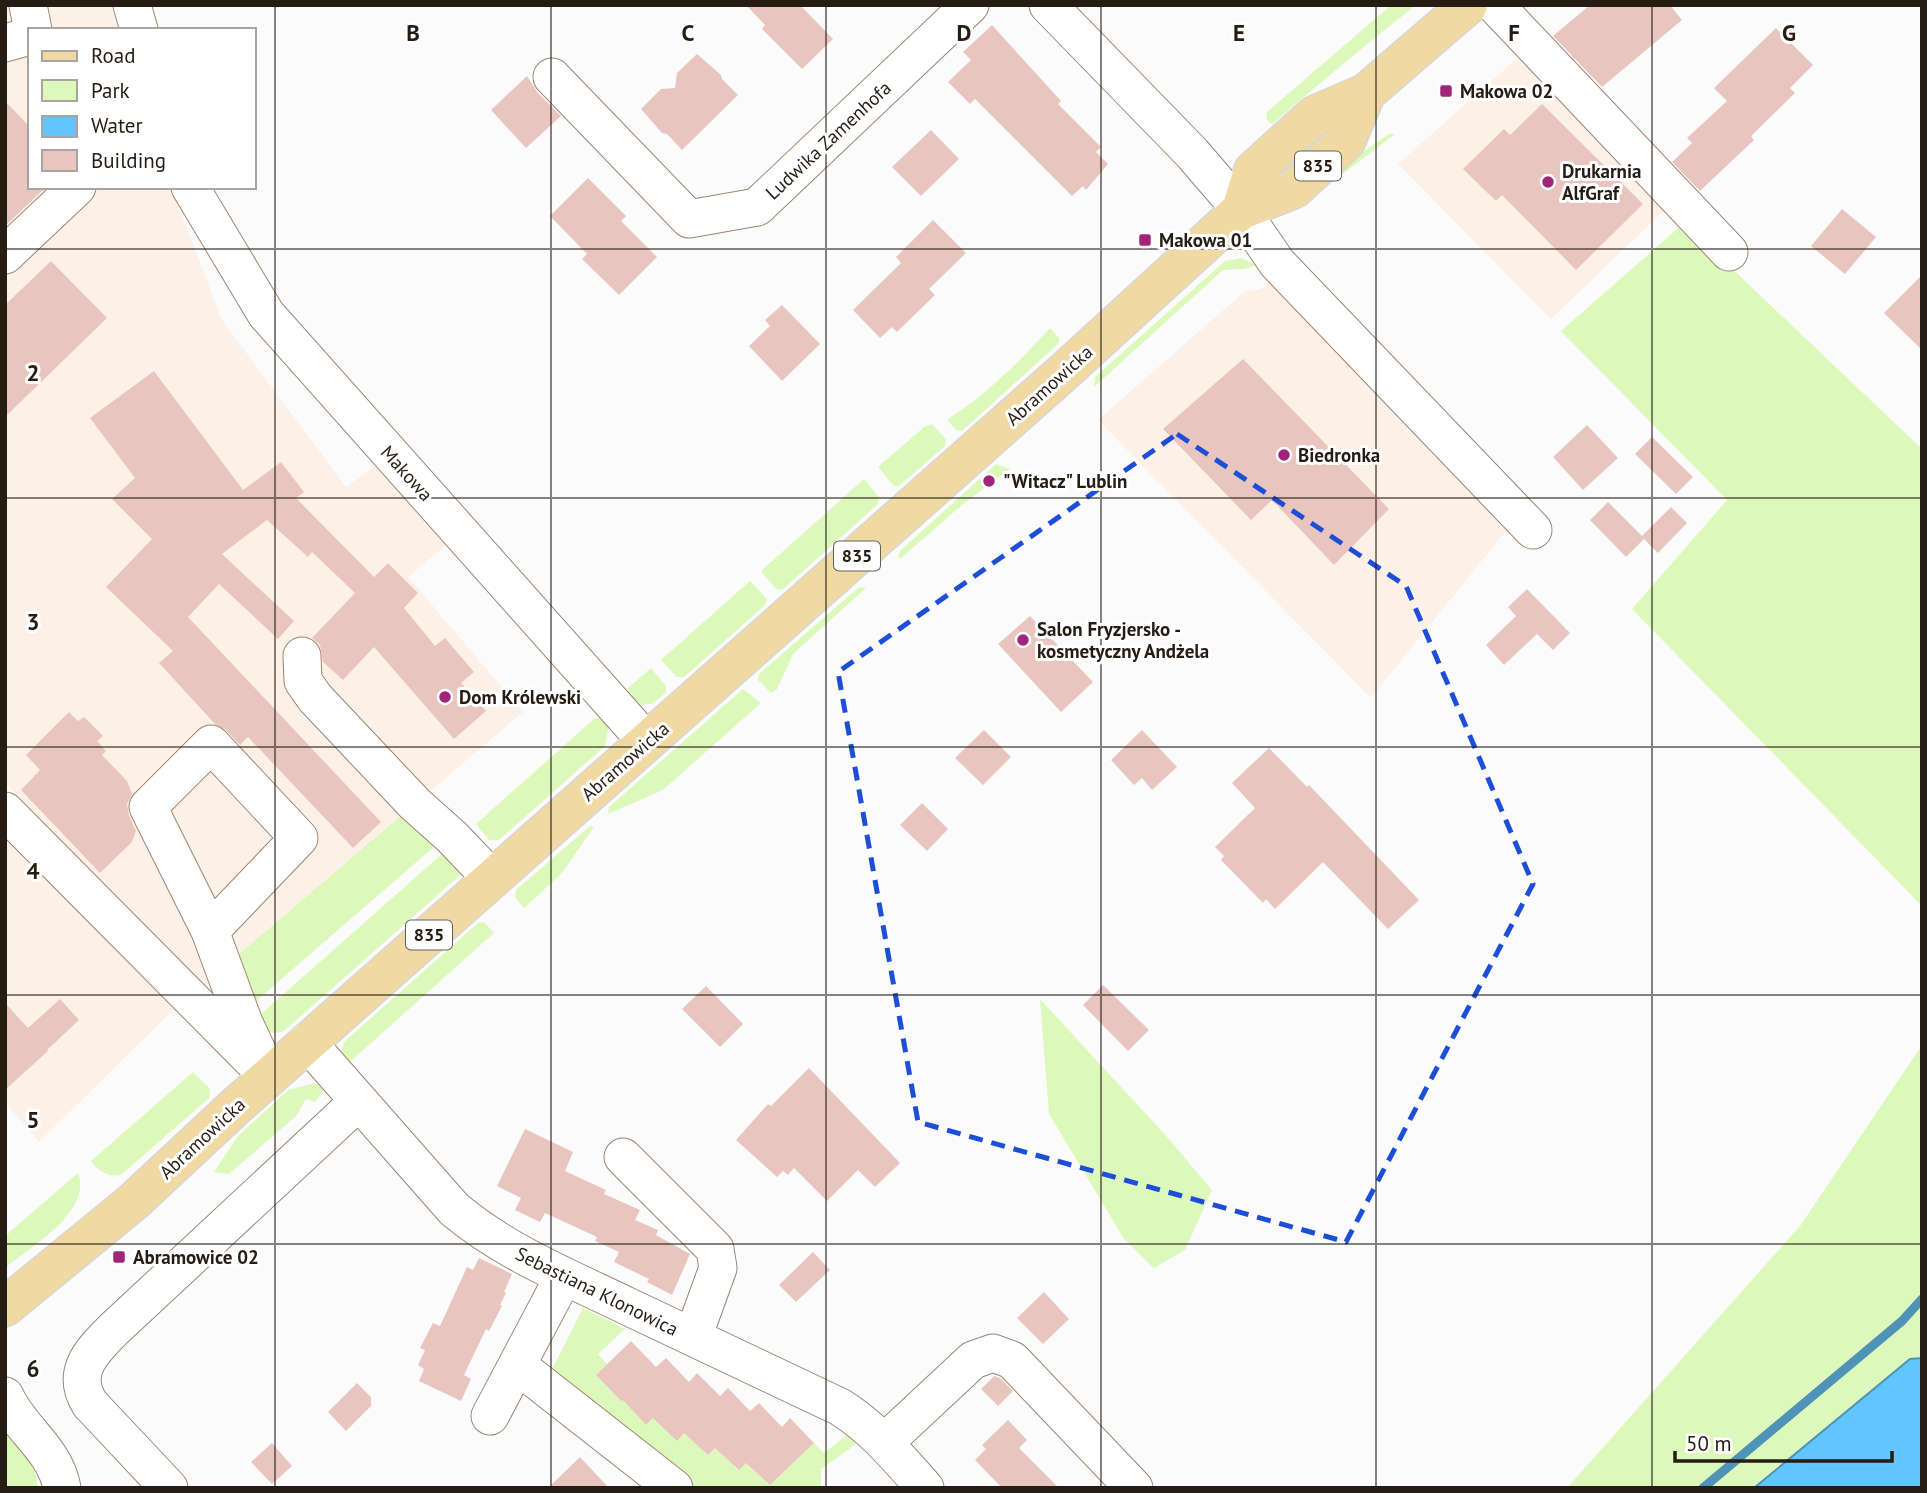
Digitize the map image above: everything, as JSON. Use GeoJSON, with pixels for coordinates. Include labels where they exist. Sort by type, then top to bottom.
{"type":"FeatureCollection","features":[{"type":"Feature","properties":{"kind":"main road","name":"835"},"geometry":{"type":"LineString","coordinates":[[1241,210],[1253,171],[1277,149],[1315,115],[1366,93],[1468,5]]}},
{"type":"Feature","properties":{"kind":"main road","name":"Abramowicka"},"geometry":{"type":"LineString","coordinates":[[5,1307],[148,1189],[307,1042],[1066,370],[1241,210]]}},
{"type":"Feature","properties":{"kind":"street"},"geometry":{"type":"LineString","coordinates":[[28,5],[33,28]]}},
{"type":"Feature","properties":{"kind":"street"},"geometry":{"type":"LineString","coordinates":[[132,5],[138,28]]}},
{"type":"Feature","properties":{"kind":"street","name":"Ludwika Zamenhofa"},"geometry":{"type":"LineString","coordinates":[[552,77],[689,219],[757,207],[970,5]]}},
{"type":"Feature","properties":{"kind":"street"},"geometry":{"type":"LineString","coordinates":[[1048,5],[1192,153],[1241,210],[1278,262],[1533,530]]}},
{"type":"Feature","properties":{"kind":"street"},"geometry":{"type":"LineString","coordinates":[[1494,5],[1729,252]]}},
{"type":"Feature","properties":{"kind":"street"},"geometry":{"type":"LineString","coordinates":[[5,43],[28,37]]}},
{"type":"Feature","properties":{"kind":"street"},"geometry":{"type":"LineString","coordinates":[[5,255],[75,189]]}},
{"type":"Feature","properties":{"kind":"street","name":"Makowa"},"geometry":{"type":"LineString","coordinates":[[191,189],[266,314],[648,742]]}},
{"type":"Feature","properties":{"kind":"street"},"geometry":{"type":"LineString","coordinates":[[302,656],[303,681],[315,698],[415,804],[452,837],[492,879]]}},
{"type":"Feature","properties":{"kind":"street"},"geometry":{"type":"LineString","coordinates":[[210,931],[299,838],[211,744],[148,807],[210,931],[244,1023],[269,1077]]}},
{"type":"Feature","properties":{"kind":"street"},"geometry":{"type":"LineString","coordinates":[[5,811],[269,1077]]}},
{"type":"Feature","properties":{"kind":"street","name":"Sebastiana Klonowica"},"geometry":{"type":"LineString","coordinates":[[307,1042],[454,1209],[476,1228],[564,1276],[840,1407],[855,1416],[884,1443],[925,1488]]}},
{"type":"Feature","properties":{"kind":"street"},"geometry":{"type":"LineString","coordinates":[[169,1488],[90,1404],[81,1381],[83,1369],[94,1350],[114,1329],[359,1101]]}},
{"type":"Feature","properties":{"kind":"street"},"geometry":{"type":"LineString","coordinates":[[622,1157],[715,1249],[718,1268],[693,1337]]}},
{"type":"Feature","properties":{"kind":"street"},"geometry":{"type":"LineString","coordinates":[[489,1416],[564,1276]]}},
{"type":"Feature","properties":{"kind":"street"},"geometry":{"type":"LineString","coordinates":[[884,1443],[973,1360],[993,1353],[1012,1360],[1134,1488]]}},
{"type":"Feature","properties":{"kind":"street"},"geometry":{"type":"LineString","coordinates":[[517,1365],[674,1488]]}},
{"type":"Feature","properties":{"kind":"street"},"geometry":{"type":"LineString","coordinates":[[5,1396],[16,1414],[50,1455],[62,1488]]}},
{"type":"Feature","properties":{"kind":"highlighted area"},"geometry":{"type":"Polygon","coordinates":[[[1177,434],[1406,586],[1533,884],[1346,1242],[918,1122],[838,672],[1177,434]]]}},
{"type":"Feature","properties":{"kind":"shaded area"},"geometry":{"type":"Polygon","coordinates":[[[5,5],[111,5],[117,28],[28,28],[28,189],[172,189],[222,320],[346,487],[379,464],[448,543],[408,577],[523,712],[198,989],[5,782],[5,5]]]}},
{"type":"Feature","properties":{"kind":"shaded area"},"geometry":{"type":"Polygon","coordinates":[[[1524,52],[1672,203],[1551,319],[1398,164],[1524,52]]]}},
{"type":"Feature","properties":{"kind":"shaded area"},"geometry":{"type":"Polygon","coordinates":[[[1271,279],[1509,527],[1371,698],[1098,420],[1244,292],[1261,289],[1271,279]]]}},
{"type":"Feature","properties":{"kind":"shaded area"},"geometry":{"type":"Polygon","coordinates":[[[5,827],[175,1008],[39,1142],[5,1103],[5,827]]]}},
{"type":"Feature","properties":{"kind":"green space"},"geometry":{"type":"Polygon","coordinates":[[[1391,5],[1416,5],[1272,124],[1266,119],[1267,112],[1391,5]]]}},
{"type":"Feature","properties":{"kind":"green space"},"geometry":{"type":"Polygon","coordinates":[[[1389,134],[1395,134],[1330,184],[1328,182],[1330,174],[1389,134]]]}},
{"type":"Feature","properties":{"kind":"green space"},"geometry":{"type":"Polygon","coordinates":[[[1684,223],[1922,449],[1922,906],[1632,609],[1727,500],[1561,331],[1684,223]]]}},
{"type":"Feature","properties":{"kind":"green space"},"geometry":{"type":"Polygon","coordinates":[[[1241,258],[1257,265],[1223,270],[1094,387],[1095,377],[1225,261],[1241,258]]]}},
{"type":"Feature","properties":{"kind":"green space"},"geometry":{"type":"Polygon","coordinates":[[[1050,328],[1059,338],[1059,343],[962,431],[956,430],[947,420],[1002,377],[1050,328]]]}},
{"type":"Feature","properties":{"kind":"green space"},"geometry":{"type":"Polygon","coordinates":[[[932,424],[946,439],[945,446],[899,486],[894,486],[878,467],[924,427],[932,424]]]}},
{"type":"Feature","properties":{"kind":"green space"},"geometry":{"type":"Polygon","coordinates":[[[996,464],[1010,469],[963,504],[900,559],[898,556],[901,550],[996,464]]]}},
{"type":"Feature","properties":{"kind":"green space"},"geometry":{"type":"Polygon","coordinates":[[[864,479],[879,497],[878,504],[782,590],[776,589],[761,571],[864,479]]]}},
{"type":"Feature","properties":{"kind":"green space"},"geometry":{"type":"Polygon","coordinates":[[[750,581],[767,599],[765,605],[684,677],[677,677],[661,660],[750,581]]]}},
{"type":"Feature","properties":{"kind":"green space"},"geometry":{"type":"Polygon","coordinates":[[[859,587],[866,588],[793,654],[777,689],[771,693],[758,680],[759,674],[859,587]]]}},
{"type":"Feature","properties":{"kind":"green space"},"geometry":{"type":"Polygon","coordinates":[[[651,668],[666,686],[666,693],[651,704],[640,705],[625,696],[629,687],[651,668]]]}},
{"type":"Feature","properties":{"kind":"green space"},"geometry":{"type":"Polygon","coordinates":[[[743,689],[761,703],[663,790],[608,814],[609,807],[743,689]]]}},
{"type":"Feature","properties":{"kind":"green space"},"geometry":{"type":"Polygon","coordinates":[[[605,716],[609,726],[605,746],[499,840],[489,840],[476,824],[594,719],[605,716]]]}},
{"type":"Feature","properties":{"kind":"green space"},"geometry":{"type":"Polygon","coordinates":[[[410,808],[443,839],[248,1008],[232,960],[410,808]]]}},
{"type":"Feature","properties":{"kind":"green space"},"geometry":{"type":"Polygon","coordinates":[[[590,826],[594,827],[562,873],[524,908],[515,897],[516,890],[590,826]]]}},
{"type":"Feature","properties":{"kind":"green space"},"geometry":{"type":"Polygon","coordinates":[[[450,847],[467,869],[284,1031],[267,1032],[253,1021],[450,847]]]}},
{"type":"Feature","properties":{"kind":"green space"},"geometry":{"type":"Polygon","coordinates":[[[479,922],[485,923],[494,933],[342,1069],[340,1056],[344,1042],[479,922]]]}},
{"type":"Feature","properties":{"kind":"green space"},"geometry":{"type":"Polygon","coordinates":[[[1040,999],[1168,1138],[1212,1190],[1185,1250],[1154,1268],[1124,1239],[1049,1114],[1040,999]]]}},
{"type":"Feature","properties":{"kind":"green space"},"geometry":{"type":"Polygon","coordinates":[[[1922,1045],[1922,1488],[1567,1488],[1800,1226],[1922,1045]]]}},
{"type":"Feature","properties":{"kind":"green space"},"geometry":{"type":"Polygon","coordinates":[[[193,1072],[210,1089],[209,1098],[122,1174],[109,1175],[94,1165],[91,1161],[193,1072]]]}},
{"type":"Feature","properties":{"kind":"green space"},"geometry":{"type":"Polygon","coordinates":[[[314,1083],[325,1087],[315,1102],[306,1099],[296,1116],[229,1174],[214,1172],[238,1136],[288,1090],[314,1083]]]}},
{"type":"Feature","properties":{"kind":"green space"},"geometry":{"type":"Polygon","coordinates":[[[78,1173],[80,1187],[68,1214],[43,1239],[5,1268],[5,1236],[78,1173]]]}},
{"type":"Feature","properties":{"kind":"green space"},"geometry":{"type":"Polygon","coordinates":[[[583,1308],[625,1329],[598,1354],[607,1364],[596,1375],[621,1401],[623,1399],[646,1425],[655,1416],[677,1440],[686,1431],[708,1455],[717,1446],[738,1470],[748,1461],[770,1485],[814,1443],[824,1453],[847,1435],[856,1444],[821,1469],[821,1488],[685,1488],[548,1377],[583,1308]]]}},
{"type":"Feature","properties":{"kind":"green space"},"geometry":{"type":"Polygon","coordinates":[[[5,1432],[34,1464],[38,1488],[5,1488],[5,1432]]]}},
{"type":"Feature","properties":{"kind":"water"},"geometry":{"type":"Polygon","coordinates":[[[1922,1358],[1922,1488],[1754,1488],[1910,1359],[1922,1358]]]}},
{"type":"Feature","properties":{"kind":"building"},"geometry":{"type":"Polygon","coordinates":[[[746,5],[800,5],[833,39],[802,69],[762,29],[765,25],[746,5]]]}},
{"type":"Feature","properties":{"kind":"building"},"geometry":{"type":"Polygon","coordinates":[[[1590,5],[1670,5],[1682,20],[1602,87],[1553,36],[1590,5]]]}},
{"type":"Feature","properties":{"kind":"building"},"geometry":{"type":"Polygon","coordinates":[[[992,25],[1061,101],[1058,104],[1101,147],[1096,152],[1108,164],[1086,190],[1083,186],[1072,196],[975,99],[970,104],[948,82],[971,60],[963,52],[992,25]]]}},
{"type":"Feature","properties":{"kind":"building"},"geometry":{"type":"Polygon","coordinates":[[[1776,28],[1813,65],[1790,88],[1795,93],[1751,136],[1754,140],[1700,191],[1672,162],[1692,143],[1687,138],[1727,101],[1714,88],[1776,28]]]}},
{"type":"Feature","properties":{"kind":"building"},"geometry":{"type":"Polygon","coordinates":[[[697,54],[721,75],[738,95],[682,150],[667,134],[662,133],[641,109],[661,89],[675,88],[677,73],[697,54]]]}},
{"type":"Feature","properties":{"kind":"building"},"geometry":{"type":"Polygon","coordinates":[[[527,76],[537,92],[561,116],[526,148],[491,110],[527,76]]]}},
{"type":"Feature","properties":{"kind":"building"},"geometry":{"type":"Polygon","coordinates":[[[5,101],[28,125],[28,189],[44,189],[5,226],[5,101]]]}},
{"type":"Feature","properties":{"kind":"building","name":"Drukarnia AlfGraf"},"geometry":{"type":"Polygon","coordinates":[[[1542,104],[1643,204],[1576,270],[1502,195],[1496,201],[1463,169],[1504,129],[1510,135],[1542,104]]]}},
{"type":"Feature","properties":{"kind":"building"},"geometry":{"type":"Polygon","coordinates":[[[931,130],[959,159],[921,196],[892,167],[931,130]]]}},
{"type":"Feature","properties":{"kind":"building"},"geometry":{"type":"Polygon","coordinates":[[[588,178],[626,216],[621,221],[657,257],[619,295],[582,259],[587,254],[550,216],[588,178]]]}},
{"type":"Feature","properties":{"kind":"building"},"geometry":{"type":"Polygon","coordinates":[[[1842,209],[1876,237],[1845,274],[1811,246],[1842,209]]]}},
{"type":"Feature","properties":{"kind":"building"},"geometry":{"type":"Polygon","coordinates":[[[933,220],[966,253],[929,289],[935,295],[897,332],[892,327],[880,338],[853,310],[901,263],[896,257],[933,220]]]}},
{"type":"Feature","properties":{"kind":"building"},"geometry":{"type":"Polygon","coordinates":[[[51,261],[107,318],[5,417],[5,305],[51,261]]]}},
{"type":"Feature","properties":{"kind":"building"},"geometry":{"type":"Polygon","coordinates":[[[1922,275],[1922,350],[1884,313],[1922,275]]]}},
{"type":"Feature","properties":{"kind":"building"},"geometry":{"type":"Polygon","coordinates":[[[782,305],[820,344],[782,381],[749,346],[770,326],[765,320],[782,305]]]}},
{"type":"Feature","properties":{"kind":"building"},"geometry":{"type":"Polygon","coordinates":[[[1243,359],[1389,509],[1334,565],[1272,500],[1251,520],[1163,429],[1243,359]]]}},
{"type":"Feature","properties":{"kind":"building"},"geometry":{"type":"Polygon","coordinates":[[[154,371],[243,490],[281,462],[304,492],[296,498],[374,577],[388,563],[418,593],[404,608],[435,646],[445,638],[474,672],[461,683],[486,711],[454,739],[374,647],[343,680],[323,662],[320,645],[312,638],[355,593],[312,552],[308,557],[267,520],[222,554],[294,621],[278,639],[219,584],[188,617],[381,822],[353,848],[248,737],[240,745],[226,730],[215,724],[159,663],[173,651],[106,587],[152,539],[112,499],[135,478],[90,418],[154,371]]]}},
{"type":"Feature","properties":{"kind":"building"},"geometry":{"type":"Polygon","coordinates":[[[1587,425],[1618,458],[1583,490],[1553,457],[1587,425]]]}},
{"type":"Feature","properties":{"kind":"building"},"geometry":{"type":"Polygon","coordinates":[[[1652,437],[1693,477],[1676,494],[1635,454],[1652,437]]]}},
{"type":"Feature","properties":{"kind":"building"},"geometry":{"type":"Polygon","coordinates":[[[1608,502],[1642,536],[1671,507],[1687,523],[1658,553],[1644,539],[1626,557],[1590,520],[1608,502]]]}},
{"type":"Feature","properties":{"kind":"building"},"geometry":{"type":"Polygon","coordinates":[[[1527,589],[1570,633],[1553,650],[1537,634],[1504,665],[1486,645],[1516,616],[1508,607],[1527,589]]]}},
{"type":"Feature","properties":{"kind":"building"},"geometry":{"type":"Polygon","coordinates":[[[1030,616],[1093,682],[1061,712],[998,644],[1030,616]]]}},
{"type":"Feature","properties":{"kind":"building"},"geometry":{"type":"Polygon","coordinates":[[[69,712],[78,721],[84,717],[103,736],[97,741],[106,751],[102,755],[127,781],[132,794],[127,804],[136,831],[132,842],[100,873],[21,790],[40,770],[26,755],[69,712]]]}},
{"type":"Feature","properties":{"kind":"building"},"geometry":{"type":"Polygon","coordinates":[[[984,730],[1011,757],[983,785],[955,758],[984,730]]]}},
{"type":"Feature","properties":{"kind":"building"},"geometry":{"type":"Polygon","coordinates":[[[1142,730],[1177,767],[1152,790],[1142,778],[1134,785],[1111,760],[1142,730]]]}},
{"type":"Feature","properties":{"kind":"building"},"geometry":{"type":"Polygon","coordinates":[[[1269,748],[1307,787],[1309,785],[1419,900],[1388,929],[1323,862],[1275,909],[1266,899],[1263,903],[1221,860],[1224,856],[1215,847],[1255,808],[1232,783],[1269,748]]]}},
{"type":"Feature","properties":{"kind":"building"},"geometry":{"type":"Polygon","coordinates":[[[922,803],[948,829],[927,851],[900,825],[922,803]]]}},
{"type":"Feature","properties":{"kind":"building"},"geometry":{"type":"Polygon","coordinates":[[[1103,985],[1149,1030],[1128,1051],[1083,1005],[1103,985]]]}},
{"type":"Feature","properties":{"kind":"building"},"geometry":{"type":"Polygon","coordinates":[[[706,986],[743,1024],[720,1047],[682,1009],[706,986]]]}},
{"type":"Feature","properties":{"kind":"building"},"geometry":{"type":"Polygon","coordinates":[[[60,999],[79,1020],[5,1090],[5,1003],[28,1028],[60,999]]]}},
{"type":"Feature","properties":{"kind":"building"},"geometry":{"type":"Polygon","coordinates":[[[809,1068],[900,1163],[875,1187],[858,1170],[827,1201],[794,1168],[788,1175],[783,1171],[777,1177],[736,1140],[768,1104],[771,1106],[809,1068]]]}},
{"type":"Feature","properties":{"kind":"building"},"geometry":{"type":"Polygon","coordinates":[[[525,1129],[573,1152],[565,1171],[606,1190],[604,1194],[640,1210],[635,1220],[658,1230],[656,1235],[690,1254],[672,1295],[647,1282],[649,1279],[614,1262],[619,1252],[595,1241],[597,1237],[545,1213],[540,1222],[515,1210],[521,1198],[497,1186],[525,1129]]]}},
{"type":"Feature","properties":{"kind":"building"},"geometry":{"type":"Polygon","coordinates":[[[813,1252],[830,1270],[796,1302],[779,1285],[813,1252]]]}},
{"type":"Feature","properties":{"kind":"building"},"geometry":{"type":"Polygon","coordinates":[[[479,1258],[512,1274],[504,1292],[506,1293],[500,1305],[502,1306],[489,1331],[486,1329],[464,1375],[471,1379],[461,1401],[419,1381],[424,1369],[418,1365],[425,1350],[420,1348],[433,1323],[440,1326],[467,1267],[473,1270],[479,1258]]]}},
{"type":"Feature","properties":{"kind":"building"},"geometry":{"type":"Polygon","coordinates":[[[1044,1292],[1069,1319],[1043,1344],[1017,1318],[1044,1292]]]}},
{"type":"Feature","properties":{"kind":"building"},"geometry":{"type":"Polygon","coordinates":[[[631,1341],[656,1367],[666,1358],[689,1382],[697,1373],[720,1396],[728,1388],[750,1411],[759,1403],[782,1427],[790,1418],[814,1443],[770,1485],[746,1463],[739,1470],[715,1448],[708,1455],[684,1433],[677,1441],[653,1418],[646,1425],[596,1375],[631,1341]]]}},
{"type":"Feature","properties":{"kind":"building"},"geometry":{"type":"Polygon","coordinates":[[[994,1376],[1000,1378],[1013,1391],[998,1406],[981,1389],[994,1376]]]}},
{"type":"Feature","properties":{"kind":"building"},"geometry":{"type":"Polygon","coordinates":[[[357,1383],[371,1397],[371,1406],[346,1431],[328,1412],[357,1383]]]}},
{"type":"Feature","properties":{"kind":"building"},"geometry":{"type":"Polygon","coordinates":[[[1008,1420],[1027,1440],[1019,1448],[1059,1488],[1002,1488],[975,1460],[986,1449],[982,1445],[1008,1420]]]}},
{"type":"Feature","properties":{"kind":"building"},"geometry":{"type":"Polygon","coordinates":[[[272,1443],[292,1466],[272,1484],[251,1462],[272,1443]]]}},
{"type":"Feature","properties":{"kind":"building"},"geometry":{"type":"Polygon","coordinates":[[[580,1457],[609,1488],[548,1488],[580,1457]]]}},
{"type":"Feature","properties":{"kind":"waterway"},"geometry":{"type":"LineString","coordinates":[[1703,1488],[1902,1321],[1922,1299]]}},
{"type":"Feature","properties":{"kind":"place","name":"Makowa 02"},"geometry":{"type":"Point","coordinates":[1446,91]}},
{"type":"Feature","properties":{"kind":"place","name":"Drukarnia AlfGraf"},"geometry":{"type":"Point","coordinates":[1548,182]}},
{"type":"Feature","properties":{"kind":"place","name":"Makowa 01"},"geometry":{"type":"Point","coordinates":[1145,240]}},
{"type":"Feature","properties":{"kind":"place","name":"Biedronka"},"geometry":{"type":"Point","coordinates":[1284,455]}},
{"type":"Feature","properties":{"kind":"place","name":"\"Witacz\" Lublin"},"geometry":{"type":"Point","coordinates":[989,481]}},
{"type":"Feature","properties":{"kind":"place","name":"Salon Fryzjersko - kosmetyczny Andżela"},"geometry":{"type":"Point","coordinates":[1023,640]}},
{"type":"Feature","properties":{"kind":"place","name":"Dom Królewski"},"geometry":{"type":"Point","coordinates":[445,697]}},
{"type":"Feature","properties":{"kind":"place","name":"Abramowice 02"},"geometry":{"type":"Point","coordinates":[119,1257]}}]}
